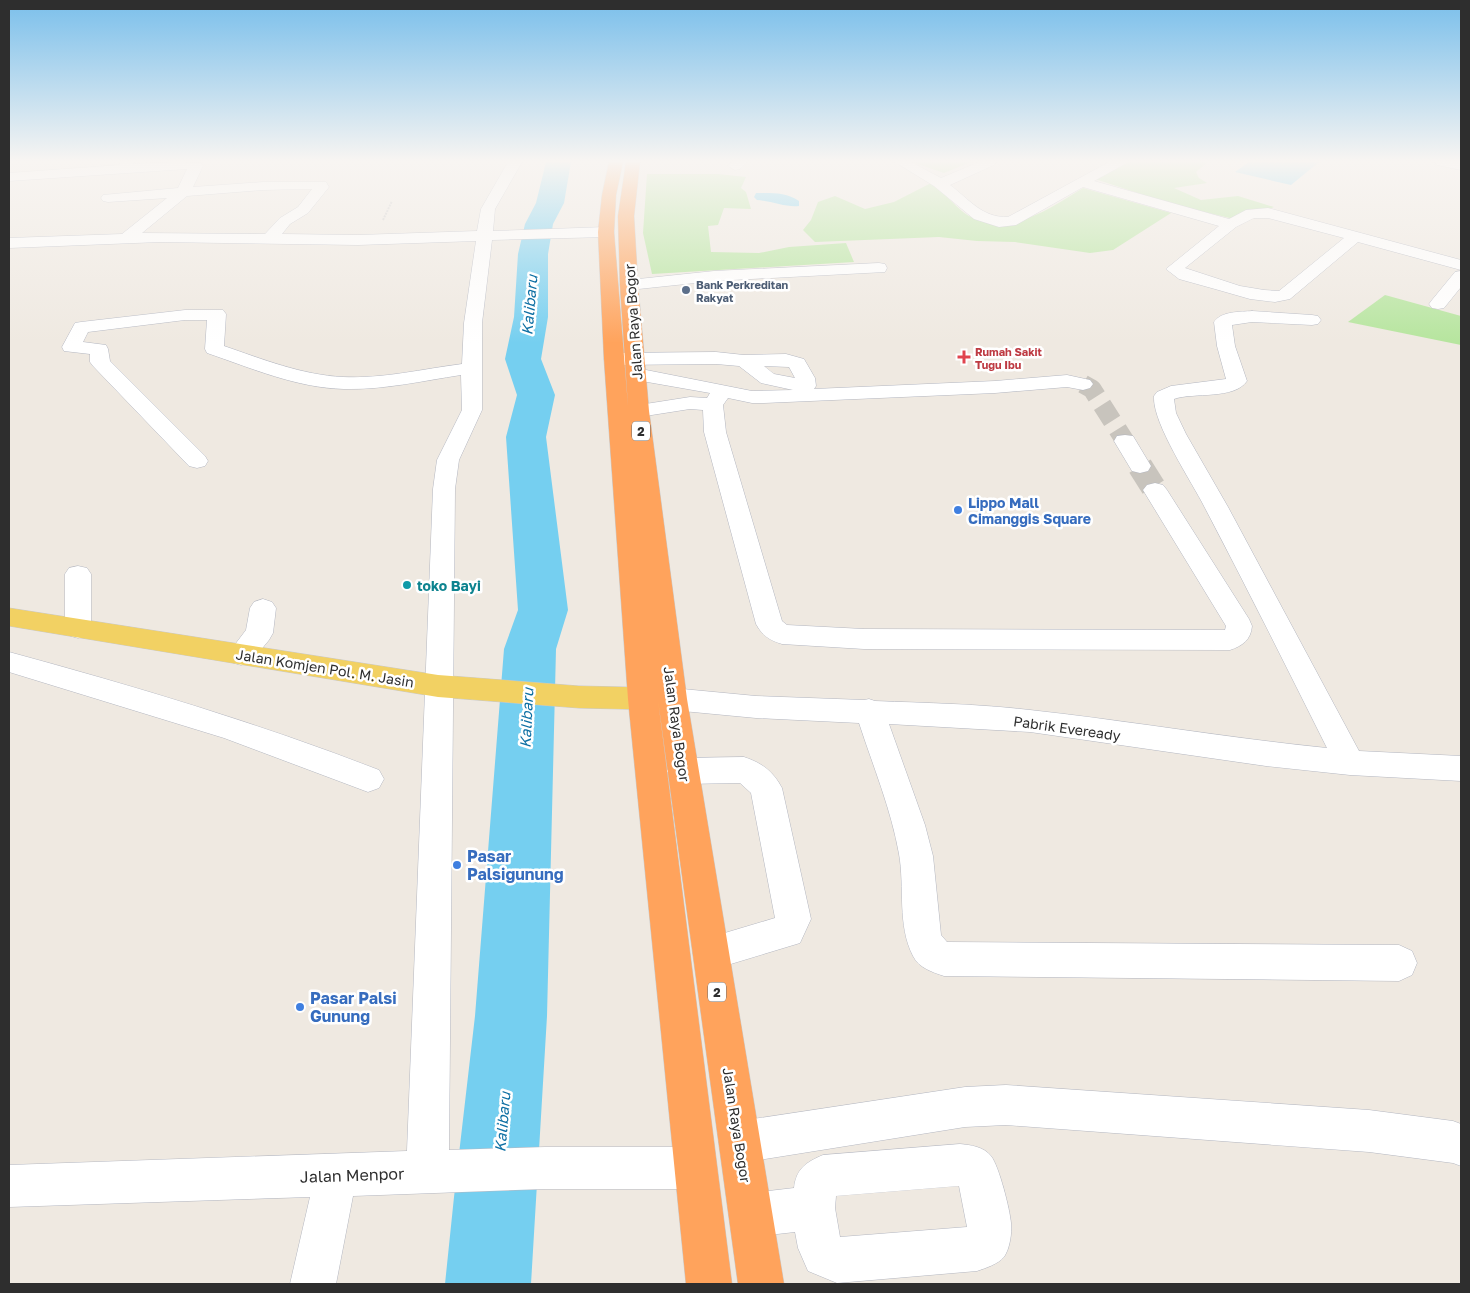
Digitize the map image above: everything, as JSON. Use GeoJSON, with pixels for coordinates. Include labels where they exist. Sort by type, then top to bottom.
{"type":"FeatureCollection","features":[{"type":"Feature","properties":{"kind":"highway","name":"Jalan Raya Bogor"},"geometry":{"type":"LineString","coordinates":[[607,222],[614,359],[658,699],[683,771],[761,1284]]}},
{"type":"Feature","properties":{"kind":"highway","name":"Jalan Raya Bogor"},"geometry":{"type":"LineString","coordinates":[[627,222],[635,296],[636,366],[658,699],[695,1168],[709,1284]]}},
{"type":"Feature","properties":{"kind":"main road","name":"Jalan Komjen Pol. M. Jasin"},"geometry":{"type":"LineString","coordinates":[[9,617],[438,686],[579,697],[658,699]]}},
{"type":"Feature","properties":{"kind":"street"},"geometry":{"type":"LineString","coordinates":[[128,237],[146,222]]}},
{"type":"Feature","properties":{"kind":"street"},"geometry":{"type":"LineString","coordinates":[[271,237],[284,222]]}},
{"type":"Feature","properties":{"kind":"street"},"geometry":{"type":"LineString","coordinates":[[428,1172],[444,489],[448,460],[472,410],[470,368],[473,323],[487,222]]}},
{"type":"Feature","properties":{"kind":"street"},"geometry":{"type":"LineString","coordinates":[[1225,222],[1231,224]]}},
{"type":"Feature","properties":{"kind":"street"},"geometry":{"type":"LineString","coordinates":[[1234,222],[1174,269],[1185,275],[1251,293],[1280,296],[1355,237]]}},
{"type":"Feature","properties":{"kind":"street"},"geometry":{"type":"LineString","coordinates":[[1300,222],[1461,265]]}},
{"type":"Feature","properties":{"kind":"street"},"geometry":{"type":"LineString","coordinates":[[9,243],[128,237],[271,237],[358,240],[606,232]]}},
{"type":"Feature","properties":{"kind":"street"},"geometry":{"type":"LineString","coordinates":[[635,296],[714,276],[879,268]]}},
{"type":"Feature","properties":{"kind":"street"},"geometry":{"type":"LineString","coordinates":[[1438,304],[1461,276]]}},
{"type":"Feature","properties":{"kind":"street"},"geometry":{"type":"LineString","coordinates":[[197,461],[100,362],[99,349],[72,347],[81,327],[185,315],[217,314],[214,349],[310,379],[336,382],[361,383],[470,368]]}},
{"type":"Feature","properties":{"kind":"street"},"geometry":{"type":"LineString","coordinates":[[1312,320],[1239,317],[1225,320],[1223,322],[1226,346],[1237,381],[1227,386],[1171,392],[1164,396],[1162,402],[1172,426],[1244,557],[1350,763]]}},
{"type":"Feature","properties":{"kind":"street"},"geometry":{"type":"LineString","coordinates":[[636,366],[716,358],[744,361],[794,361],[805,378],[806,386],[833,388],[988,378],[1025,382],[1090,381],[995,387],[718,398],[690,404],[639,410]]}},
{"type":"Feature","properties":{"kind":"street"},"geometry":{"type":"LineString","coordinates":[[614,359],[718,398]]}},
{"type":"Feature","properties":{"kind":"street"},"geometry":{"type":"LineString","coordinates":[[718,398],[715,432],[769,624],[782,634],[864,639],[1230,640],[1236,637],[1239,632],[1239,626],[1155,490]]}},
{"type":"Feature","properties":{"kind":"street"},"geometry":{"type":"LineString","coordinates":[[1125,441],[1140,466]]}},
{"type":"Feature","properties":{"kind":"street"},"geometry":{"type":"LineString","coordinates":[[78,574],[78,628]]}},
{"type":"Feature","properties":{"kind":"street"},"geometry":{"type":"LineString","coordinates":[[241,655],[259,633],[263,608]]}},
{"type":"Feature","properties":{"kind":"street"},"geometry":{"type":"LineString","coordinates":[[9,662],[136,698],[303,752],[368,779]]}},
{"type":"Feature","properties":{"kind":"street","name":"Pabrik Eveready"},"geometry":{"type":"LineString","coordinates":[[658,699],[756,707],[869,710],[1030,721],[1256,753],[1350,763],[1461,769]]}},
{"type":"Feature","properties":{"kind":"street"},"geometry":{"type":"LineString","coordinates":[[869,710],[909,825],[916,856],[923,937],[925,944],[935,956],[944,959],[1400,963]]}},
{"type":"Feature","properties":{"kind":"street"},"geometry":{"type":"LineString","coordinates":[[683,771],[744,770],[754,775],[766,788],[793,919],[787,931],[711,953]]}},
{"type":"Feature","properties":{"kind":"street"},"geometry":{"type":"LineString","coordinates":[[740,1142],[966,1107],[1006,1105],[1369,1131],[1453,1142],[1461,1145]]}},
{"type":"Feature","properties":{"kind":"street","name":"Jalan Menpor"},"geometry":{"type":"LineString","coordinates":[[9,1186],[544,1168],[695,1168]]}},
{"type":"Feature","properties":{"kind":"street"},"geometry":{"type":"LineString","coordinates":[[313,1284],[336,1176]]}},
{"type":"Feature","properties":{"kind":"street"},"geometry":{"type":"LineString","coordinates":[[751,1215],[813,1208]]}},
{"type":"Feature","properties":{"kind":"green space"},"geometry":{"type":"Polygon","coordinates":[[[644,222],[719,222],[718,225],[708,226],[711,252],[759,253],[789,247],[846,243],[854,262],[652,274],[643,233],[644,222]]]}},
{"type":"Feature","properties":{"kind":"green space"},"geometry":{"type":"Polygon","coordinates":[[[809,222],[989,222],[1001,224],[1013,222],[1156,222],[1113,250],[1090,253],[1015,242],[939,237],[815,242],[803,230],[809,222]]]}},
{"type":"Feature","properties":{"kind":"green space"},"geometry":{"type":"Polygon","coordinates":[[[1385,295],[1461,316],[1461,345],[1348,322],[1385,295]]]}},
{"type":"Feature","properties":{"kind":"waterway","name":"Kalibaru"},"geometry":{"type":"LineString","coordinates":[[488,1284],[511,1016],[530,649],[543,610],[526,437],[536,395],[523,359],[531,317],[533,254],[540,222]]}},
{"type":"Feature","properties":{"kind":"tunnel"},"geometry":{"type":"LineString","coordinates":[[1083,384],[1092,389],[1125,441]]}},
{"type":"Feature","properties":{"kind":"tunnel"},"geometry":{"type":"LineString","coordinates":[[1140,466],[1155,490]]}},
{"type":"Feature","properties":{"kind":"place","name":"Bank Perkreditan Rakyat"},"geometry":{"type":"Point","coordinates":[686,290]}},
{"type":"Feature","properties":{"kind":"place","name":"Rumah Sakit Tugu Ibu"},"geometry":{"type":"Point","coordinates":[964,357]}},
{"type":"Feature","properties":{"kind":"place","name":"Lippo Mall Cimanggis Square"},"geometry":{"type":"Point","coordinates":[958,510]}},
{"type":"Feature","properties":{"kind":"place","name":"toko Bayi"},"geometry":{"type":"Point","coordinates":[407,585]}},
{"type":"Feature","properties":{"kind":"place","name":"Pasar Palsigunung"},"geometry":{"type":"Point","coordinates":[457,865]}},
{"type":"Feature","properties":{"kind":"place","name":"Pasar Palsi Gunung"},"geometry":{"type":"Point","coordinates":[300,1007]}}]}
